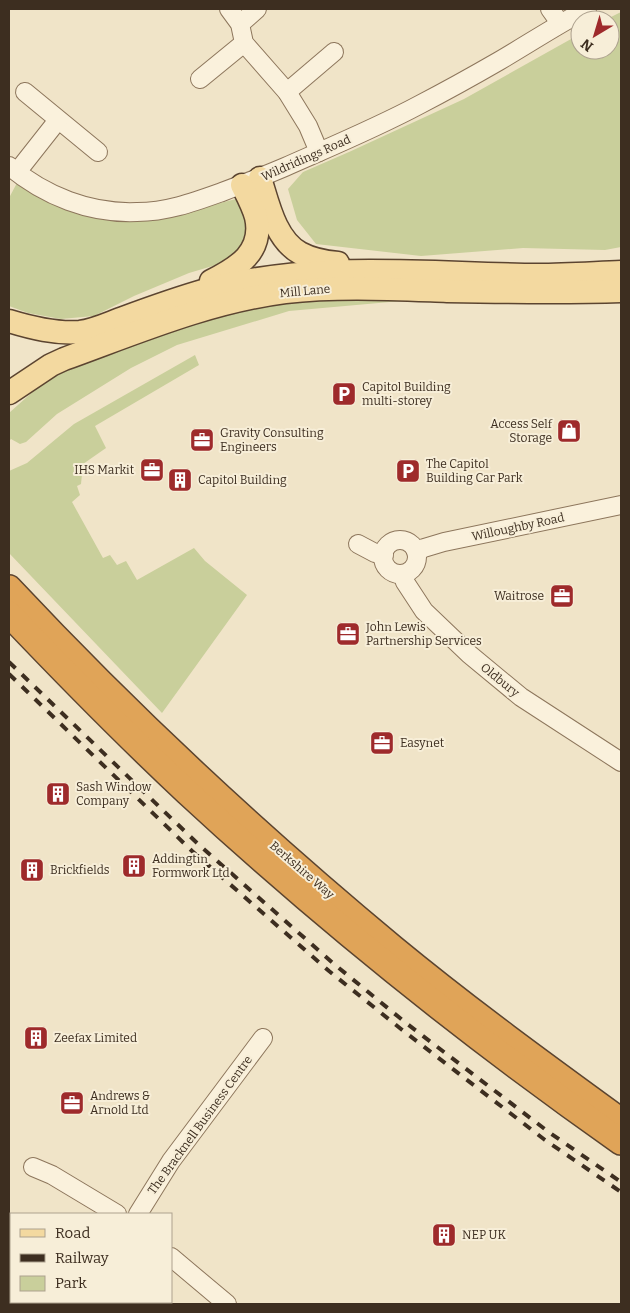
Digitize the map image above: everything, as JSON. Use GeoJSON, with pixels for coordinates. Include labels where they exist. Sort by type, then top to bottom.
{"type":"FeatureCollection","features":[{"type":"Feature","properties":{"kind":"highway","name":"Berkshire Way"},"geometry":{"type":"LineString","coordinates":[[9,588],[56,638],[173,753],[327,892],[394,948],[525,1051],[621,1121]]}},
{"type":"Feature","properties":{"kind":"highway","name":"Berkshire Way"},"geometry":{"type":"LineString","coordinates":[[9,614],[187,792],[337,925],[500,1054],[621,1142]]}},
{"type":"Feature","properties":{"kind":"main road"},"geometry":{"type":"LineString","coordinates":[[251,182],[286,241],[300,253],[332,262],[385,270]]}},
{"type":"Feature","properties":{"kind":"main road"},"geometry":{"type":"LineString","coordinates":[[182,297],[230,271],[243,261],[253,248],[256,241],[257,226],[253,208],[251,182]]}},
{"type":"Feature","properties":{"kind":"main road","name":"Mill Lane"},"geometry":{"type":"LineString","coordinates":[[9,321],[42,330],[80,332],[97,328],[182,297],[230,284],[270,277],[326,271],[385,270],[539,275],[621,272]]}},
{"type":"Feature","properties":{"kind":"main road","name":"Mill Lane"},"geometry":{"type":"LineString","coordinates":[[9,393],[64,359],[189,314],[254,297],[350,288],[525,293],[621,291]]}},
{"type":"Feature","properties":{"kind":"street"},"geometry":{"type":"LineString","coordinates":[[229,9],[240,24],[244,44],[287,92],[308,126],[319,152]]}},
{"type":"Feature","properties":{"kind":"street"},"geometry":{"type":"LineString","coordinates":[[240,24],[257,9]]}},
{"type":"Feature","properties":{"kind":"street"},"geometry":{"type":"LineString","coordinates":[[550,9],[560,23]]}},
{"type":"Feature","properties":{"kind":"street","name":"Wildridings Road"},"geometry":{"type":"LineString","coordinates":[[13,169],[39,188],[82,205],[123,212],[148,212],[185,205],[251,182],[419,105],[498,62],[560,23],[587,9]]}},
{"type":"Feature","properties":{"kind":"street"},"geometry":{"type":"LineString","coordinates":[[200,79],[244,44]]}},
{"type":"Feature","properties":{"kind":"street"},"geometry":{"type":"LineString","coordinates":[[287,92],[334,52]]}},
{"type":"Feature","properties":{"kind":"street"},"geometry":{"type":"LineString","coordinates":[[25,92],[98,152]]}},
{"type":"Feature","properties":{"kind":"street"},"geometry":{"type":"LineString","coordinates":[[13,169],[58,120]]}},
{"type":"Feature","properties":{"kind":"street","name":"Willoughby Road"},"geometry":{"type":"LineString","coordinates":[[416,552],[444,542],[621,505]]}},
{"type":"Feature","properties":{"kind":"street"},"geometry":{"type":"LineString","coordinates":[[404,541],[413,547],[417,556],[414,566],[407,573],[402,574],[388,569],[385,565],[384,554],[385,549],[393,542],[404,541]]}},
{"type":"Feature","properties":{"kind":"street"},"geometry":{"type":"LineString","coordinates":[[358,544],[375,553],[384,554]]}},
{"type":"Feature","properties":{"kind":"street","name":"Oldbury"},"geometry":{"type":"LineString","coordinates":[[402,574],[405,582],[424,611],[469,654],[521,697],[621,762]]}},
{"type":"Feature","properties":{"kind":"street","name":"The Bracknell Business Centre"},"geometry":{"type":"LineString","coordinates":[[139,1213],[171,1161],[263,1038]]}},
{"type":"Feature","properties":{"kind":"street"},"geometry":{"type":"LineString","coordinates":[[33,1167],[52,1175],[115,1213]]}},
{"type":"Feature","properties":{"kind":"street"},"geometry":{"type":"LineString","coordinates":[[172,1259],[227,1304]]}},
{"type":"Feature","properties":{"kind":"green space"},"geometry":{"type":"Polygon","coordinates":[[[620,12],[621,247],[605,250],[523,248],[421,256],[316,244],[297,220],[288,189],[303,172],[464,99],[570,40],[570,60],[620,60],[620,12]]]}},
{"type":"Feature","properties":{"kind":"green space"},"geometry":{"type":"Polygon","coordinates":[[[18,181],[63,204],[192,210],[240,198],[252,233],[236,259],[189,273],[134,296],[94,316],[61,319],[28,313],[9,306],[9,198],[18,181]]]}},
{"type":"Feature","properties":{"kind":"green space"},"geometry":{"type":"Polygon","coordinates":[[[281,300],[401,301],[289,311],[177,345],[131,368],[57,414],[26,442],[20,444],[11,439],[9,441],[9,413],[47,379],[114,346],[212,316],[281,300]]]}},
{"type":"Feature","properties":{"kind":"green space"},"geometry":{"type":"Polygon","coordinates":[[[195,355],[199,365],[95,426],[106,448],[83,464],[81,484],[77,486],[80,495],[72,502],[103,558],[110,555],[117,565],[126,561],[137,580],[194,548],[205,561],[247,595],[162,713],[9,553],[9,471],[27,463],[74,424],[195,355]]]}},
{"type":"Feature","properties":{"kind":"railway"},"geometry":{"type":"LineString","coordinates":[[9,662],[198,844],[334,964],[406,1023],[550,1133],[621,1182]]}},
{"type":"Feature","properties":{"kind":"railway"},"geometry":{"type":"LineString","coordinates":[[9,674],[192,851],[329,971],[545,1140],[621,1192]]}},
{"type":"Feature","properties":{"kind":"place","name":"Capitol Building multi-storey"},"geometry":{"type":"Point","coordinates":[344,394]}},
{"type":"Feature","properties":{"kind":"place","name":"Access Self Storage"},"geometry":{"type":"Point","coordinates":[569,431]}},
{"type":"Feature","properties":{"kind":"place","name":"Gravity Consulting Engineers"},"geometry":{"type":"Point","coordinates":[202,440]}},
{"type":"Feature","properties":{"kind":"place","name":"IHS Markit"},"geometry":{"type":"Point","coordinates":[152,470]}},
{"type":"Feature","properties":{"kind":"place","name":"The Capitol Building Car Park"},"geometry":{"type":"Point","coordinates":[408,471]}},
{"type":"Feature","properties":{"kind":"place","name":"Capitol Building"},"geometry":{"type":"Point","coordinates":[180,480]}},
{"type":"Feature","properties":{"kind":"place","name":"Waitrose"},"geometry":{"type":"Point","coordinates":[562,596]}},
{"type":"Feature","properties":{"kind":"place","name":"John Lewis Partnership Services"},"geometry":{"type":"Point","coordinates":[348,634]}},
{"type":"Feature","properties":{"kind":"place","name":"Easynet"},"geometry":{"type":"Point","coordinates":[382,743]}},
{"type":"Feature","properties":{"kind":"place","name":"Sash Window Company"},"geometry":{"type":"Point","coordinates":[58,794]}},
{"type":"Feature","properties":{"kind":"place","name":"Addingtin Formwork Ltd"},"geometry":{"type":"Point","coordinates":[134,866]}},
{"type":"Feature","properties":{"kind":"place","name":"Brickfields"},"geometry":{"type":"Point","coordinates":[32,870]}},
{"type":"Feature","properties":{"kind":"place","name":"Zeefax Limited"},"geometry":{"type":"Point","coordinates":[36,1038]}},
{"type":"Feature","properties":{"kind":"place","name":"Andrews & Arnold Ltd"},"geometry":{"type":"Point","coordinates":[72,1103]}},
{"type":"Feature","properties":{"kind":"place","name":"NEP UK"},"geometry":{"type":"Point","coordinates":[444,1235]}}]}
